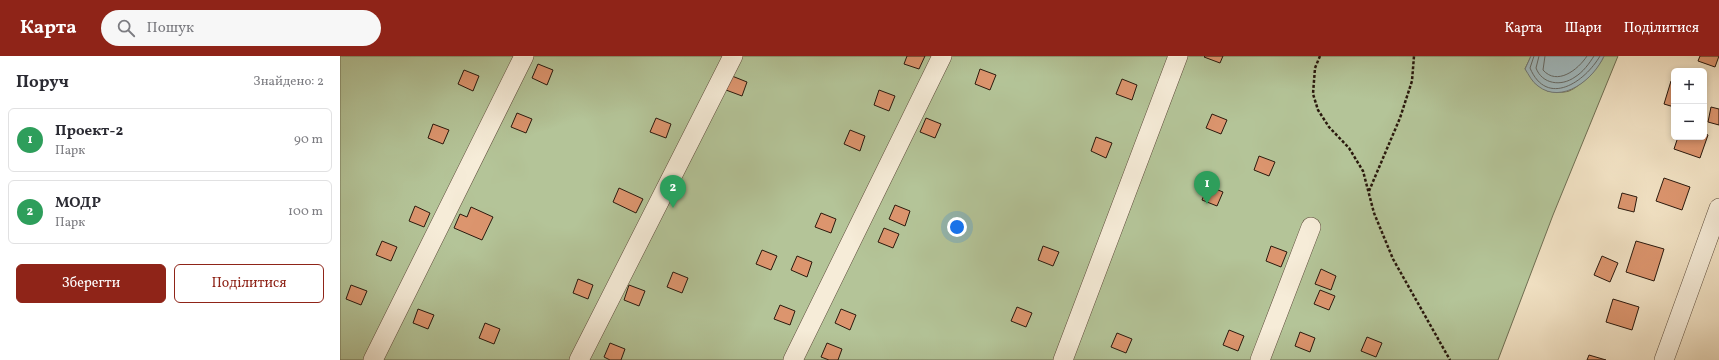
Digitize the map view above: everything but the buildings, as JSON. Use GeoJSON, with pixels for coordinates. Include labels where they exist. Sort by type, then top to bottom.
{"type":"FeatureCollection","features":[{"type":"Feature","properties":{"kind":"street"},"geometry":{"type":"LineString","coordinates":[[373,360],[524,56]]}},
{"type":"Feature","properties":{"kind":"street"},"geometry":{"type":"LineString","coordinates":[[579,360],[732,56]]}},
{"type":"Feature","properties":{"kind":"street"},"geometry":{"type":"LineString","coordinates":[[793,360],[942,56]]}},
{"type":"Feature","properties":{"kind":"street"},"geometry":{"type":"LineString","coordinates":[[1063,360],[1178,56]]}},
{"type":"Feature","properties":{"kind":"street"},"geometry":{"type":"LineString","coordinates":[[1664,360],[1719,208]]}},
{"type":"Feature","properties":{"kind":"street"},"geometry":{"type":"LineString","coordinates":[[1260,360],[1311,227]]}},
{"type":"Feature","properties":{"kind":"path"},"geometry":{"type":"LineString","coordinates":[[1320,56],[1315,68],[1313,94],[1318,110],[1329,127],[1349,148],[1364,171],[1374,213],[1393,259],[1450,360]]}},
{"type":"Feature","properties":{"kind":"path"},"geometry":{"type":"LineString","coordinates":[[1369,192],[1400,118],[1412,80],[1414,56]]}},
{"type":"Feature","properties":{"kind":"green space"},"geometry":{"type":"Polygon","coordinates":[[[340,56],[1531,56],[1525,69],[1547,91],[1561,92],[1569,91],[1584,81],[1604,56],[1618,56],[1553,215],[1498,360],[340,360],[340,56]]]}},
{"type":"Feature","properties":{"kind":"water"},"geometry":{"type":"Polygon","coordinates":[[[1531,56],[1604,56],[1593,73],[1585,81],[1567,91],[1557,93],[1547,91],[1538,86],[1532,80],[1525,69],[1531,56]]]}},
{"type":"Feature","properties":{"kind":"place","name":"Проект-2"},"geometry":{"type":"Point","coordinates":[1207,204]}},
{"type":"Feature","properties":{"kind":"place","name":"МОДР"},"geometry":{"type":"Point","coordinates":[673,208]}}]}
